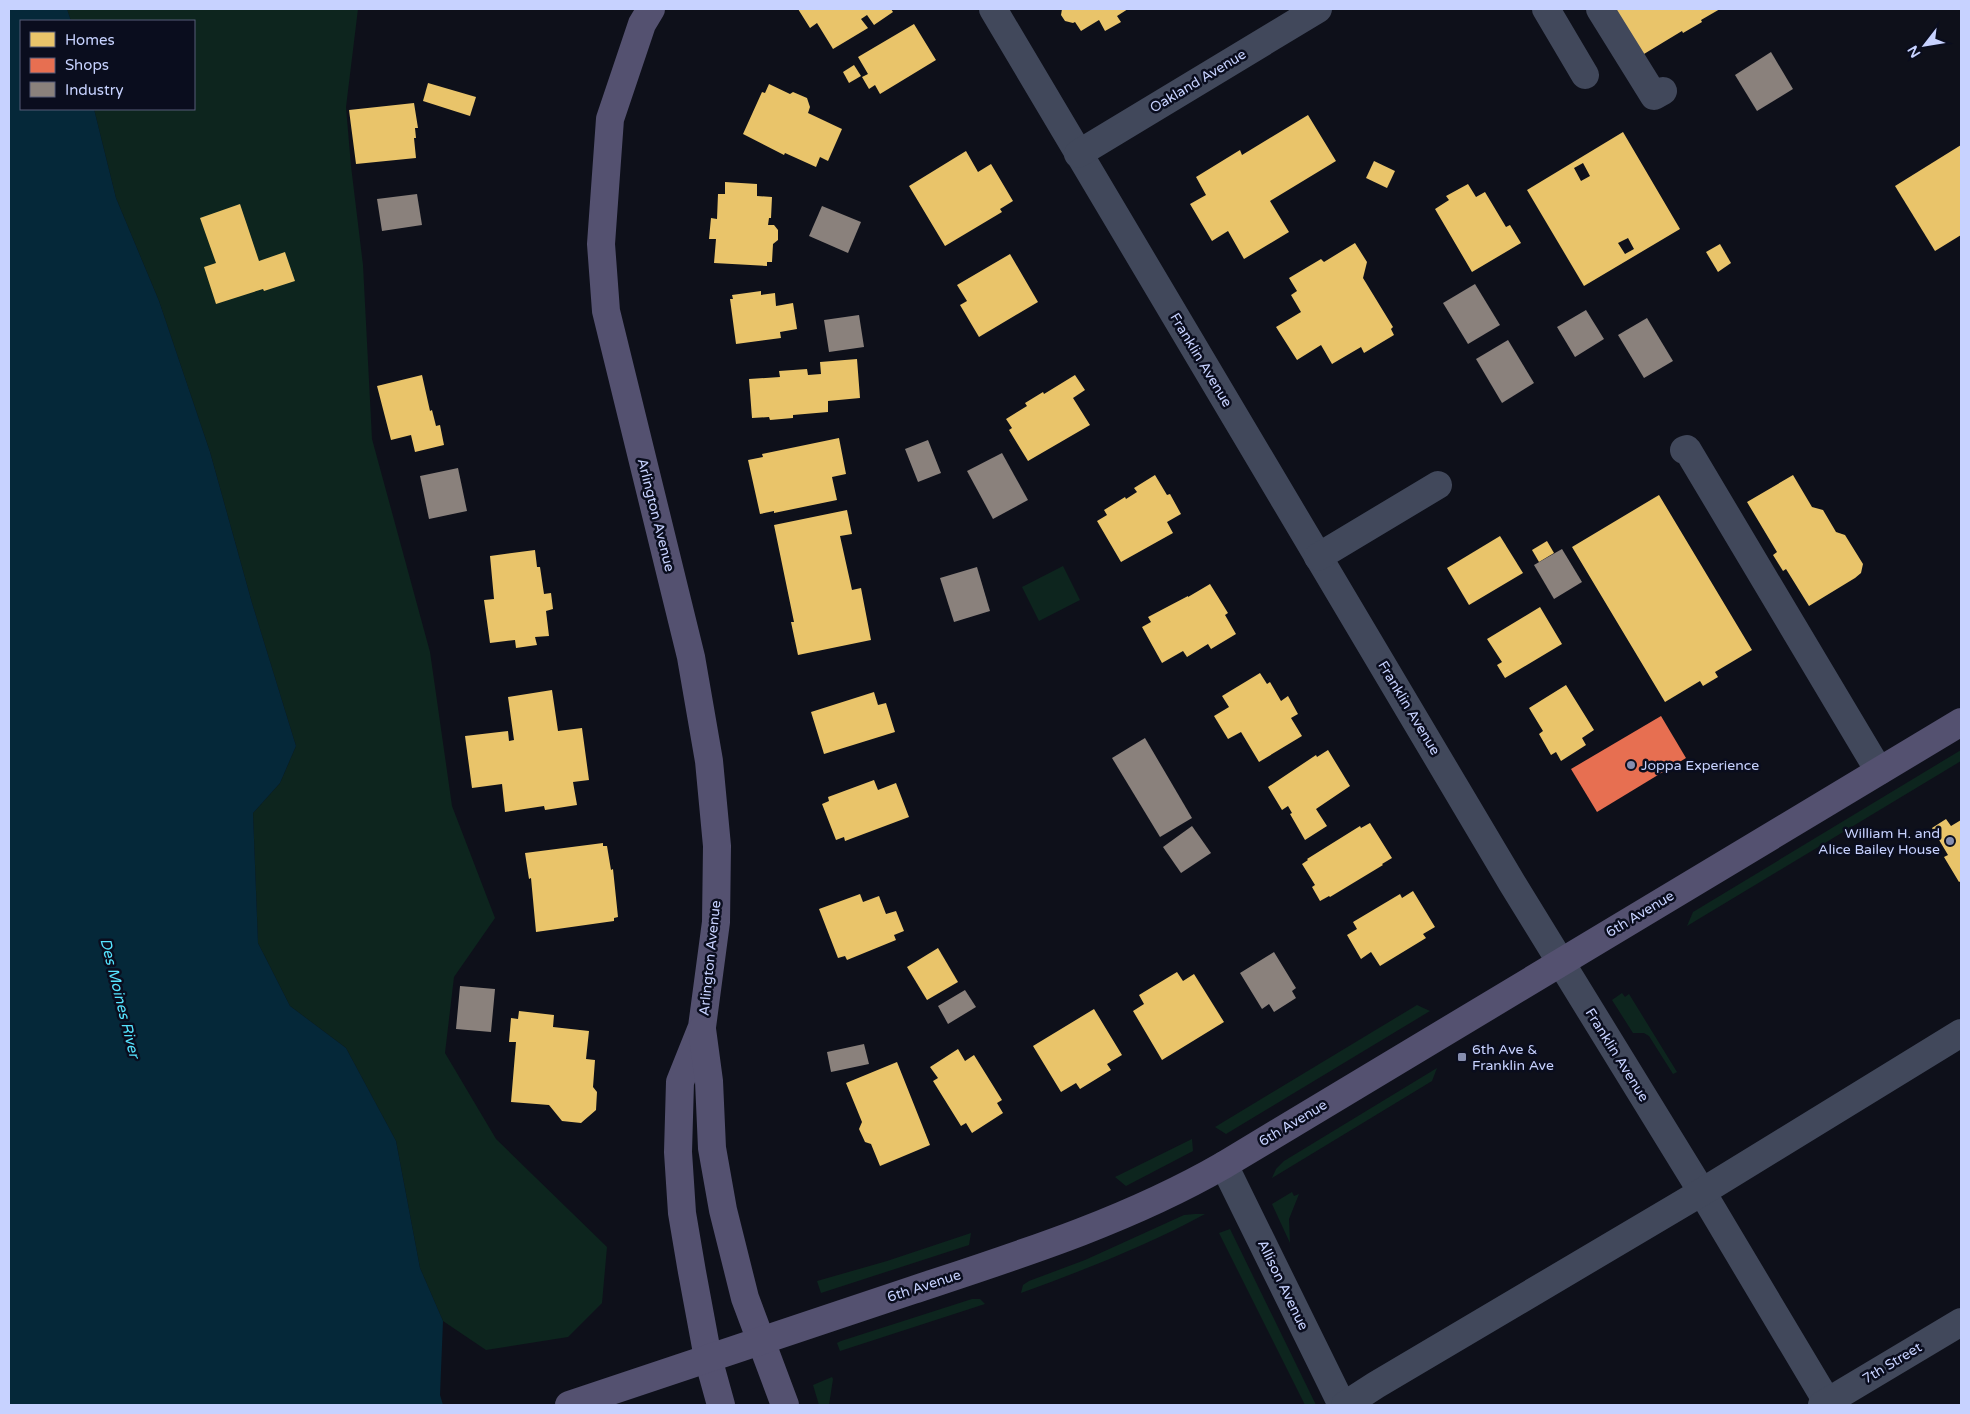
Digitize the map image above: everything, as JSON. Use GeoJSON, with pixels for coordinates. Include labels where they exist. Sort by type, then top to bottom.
{"type":"FeatureCollection","features":[{"type":"Feature","properties":{"kind":"main road","name":"Arlington Avenue"},"geometry":{"type":"LineString","coordinates":[[651,9],[642,24],[610,119],[601,244],[606,311],[691,657],[709,761],[717,846],[716,922],[702,1028],[680,1082],[678,1152],[682,1213],[708,1358],[722,1405]]}},
{"type":"Feature","properties":{"kind":"main road","name":"6th Avenue"},"geometry":{"type":"LineString","coordinates":[[569,1405],[1093,1228],[1163,1198],[1224,1165],[1961,722]]}},
{"type":"Feature","properties":{"kind":"main road","name":"Arlington Avenue"},"geometry":{"type":"LineString","coordinates":[[702,1028],[709,1080],[712,1148],[723,1210],[745,1298],[785,1405]]}},
{"type":"Feature","properties":{"kind":"street","name":"Franklin Avenue"},"geometry":{"type":"LineString","coordinates":[[993,9],[1560,962],[1702,1192],[1826,1404]]}},
{"type":"Feature","properties":{"kind":"street","name":"Oakland Avenue"},"geometry":{"type":"LineString","coordinates":[[1078,154],[1318,9]]}},
{"type":"Feature","properties":{"kind":"street"},"geometry":{"type":"LineString","coordinates":[[1546,9],[1586,75]]}},
{"type":"Feature","properties":{"kind":"street"},"geometry":{"type":"LineString","coordinates":[[1600,9],[1654,96],[1663,90]]}},
{"type":"Feature","properties":{"kind":"street"},"geometry":{"type":"LineString","coordinates":[[1691,446],[1879,771]]}},
{"type":"Feature","properties":{"kind":"street"},"geometry":{"type":"LineString","coordinates":[[1318,557],[1438,485]]}},
{"type":"Feature","properties":{"kind":"street"},"geometry":{"type":"LineString","coordinates":[[1344,1405],[1702,1192],[1961,1033]]}},
{"type":"Feature","properties":{"kind":"street","name":"Allison Avenue"},"geometry":{"type":"LineString","coordinates":[[1224,1165],[1344,1405]]}},
{"type":"Feature","properties":{"kind":"street","name":"7th Street"},"geometry":{"type":"LineString","coordinates":[[1826,1404],[1961,1322]]}},
{"type":"Feature","properties":{"kind":"green space"},"geometry":{"type":"Polygon","coordinates":[[[67,9],[358,9],[346,107],[363,265],[372,439],[430,652],[452,806],[495,918],[454,977],[445,1053],[496,1139],[607,1247],[602,1303],[568,1337],[486,1350],[443,1321],[420,1268],[396,1141],[346,1048],[290,1006],[258,943],[253,813],[280,783],[296,746],[252,603],[210,452],[159,301],[116,198],[94,110],[195,110],[195,20],[71,20],[67,9]]]}},
{"type":"Feature","properties":{"kind":"green space"},"geometry":{"type":"Polygon","coordinates":[[[1063,566],[1080,600],[1039,621],[1022,587],[1063,566]]]}},
{"type":"Feature","properties":{"kind":"green space"},"geometry":{"type":"Polygon","coordinates":[[[1961,750],[1961,761],[1687,926],[1693,912],[1961,750]]]}},
{"type":"Feature","properties":{"kind":"green space"},"geometry":{"type":"Polygon","coordinates":[[[1622,993],[1625,997],[1629,994],[1677,1072],[1673,1074],[1649,1036],[1644,1033],[1633,1033],[1612,1000],[1622,993]]]}},
{"type":"Feature","properties":{"kind":"green space"},"geometry":{"type":"Polygon","coordinates":[[[1417,1005],[1430,1011],[1226,1134],[1215,1127],[1417,1005]]]}},
{"type":"Feature","properties":{"kind":"green space"},"geometry":{"type":"Polygon","coordinates":[[[1437,1068],[1432,1081],[1272,1178],[1276,1169],[1284,1161],[1437,1068]]]}},
{"type":"Feature","properties":{"kind":"green space"},"geometry":{"type":"Polygon","coordinates":[[[1192,1139],[1193,1151],[1126,1186],[1115,1177],[1192,1139]]]}},
{"type":"Feature","properties":{"kind":"green space"},"geometry":{"type":"Polygon","coordinates":[[[1292,1192],[1294,1196],[1299,1194],[1289,1219],[1290,1243],[1272,1204],[1292,1192]]]}},
{"type":"Feature","properties":{"kind":"green space"},"geometry":{"type":"Polygon","coordinates":[[[1205,1214],[1160,1237],[1114,1257],[1021,1293],[1023,1285],[1029,1281],[1085,1260],[1184,1215],[1205,1214]]]}},
{"type":"Feature","properties":{"kind":"green space"},"geometry":{"type":"Polygon","coordinates":[[[1230,1229],[1316,1405],[1305,1405],[1219,1233],[1230,1229]]]}},
{"type":"Feature","properties":{"kind":"green space"},"geometry":{"type":"Polygon","coordinates":[[[971,1233],[969,1245],[821,1293],[817,1281],[887,1261],[971,1233]]]}},
{"type":"Feature","properties":{"kind":"green space"},"geometry":{"type":"Polygon","coordinates":[[[972,1299],[980,1299],[985,1304],[840,1351],[837,1343],[841,1341],[972,1299]]]}},
{"type":"Feature","properties":{"kind":"green space"},"geometry":{"type":"Polygon","coordinates":[[[832,1377],[829,1405],[819,1405],[813,1385],[832,1377]]]}},
{"type":"Feature","properties":{"kind":"water","name":"Des Moines River"},"geometry":{"type":"Polygon","coordinates":[[[9,9],[67,9],[71,20],[20,20],[20,110],[94,110],[116,198],[159,301],[210,452],[252,603],[296,746],[280,783],[253,813],[258,943],[290,1006],[346,1048],[396,1141],[420,1268],[443,1321],[440,1395],[443,1405],[9,1405],[9,9]]]}},
{"type":"Feature","properties":{"kind":"building: Homes"},"geometry":{"type":"Polygon","coordinates":[[[798,9],[891,9],[893,12],[874,25],[867,15],[861,19],[868,28],[833,49],[817,23],[810,28],[798,9]]]}},
{"type":"Feature","properties":{"kind":"building: Homes"},"geometry":{"type":"Polygon","coordinates":[[[1062,9],[1128,9],[1117,16],[1121,22],[1105,31],[1099,20],[1081,31],[1075,22],[1065,21],[1061,15],[1062,9]]]}},
{"type":"Feature","properties":{"kind":"building: Homes"},"geometry":{"type":"Polygon","coordinates":[[[1610,9],[1720,9],[1701,20],[1702,22],[1683,33],[1682,31],[1639,57],[1610,9]]]}},
{"type":"Feature","properties":{"kind":"building: Homes"},"geometry":{"type":"Polygon","coordinates":[[[914,24],[936,60],[880,94],[875,85],[869,89],[862,77],[868,74],[858,57],[914,24]]]}},
{"type":"Feature","properties":{"kind":"building: Homes"},"geometry":{"type":"Polygon","coordinates":[[[854,65],[861,76],[849,83],[843,72],[854,65]]]}},
{"type":"Feature","properties":{"kind":"building: Homes"},"geometry":{"type":"Polygon","coordinates":[[[428,83],[476,97],[470,116],[423,101],[428,83]]]}},
{"type":"Feature","properties":{"kind":"building: Homes"},"geometry":{"type":"Polygon","coordinates":[[[769,84],[790,94],[793,92],[807,98],[810,107],[808,113],[842,129],[828,161],[820,157],[816,167],[785,153],[784,155],[743,134],[762,92],[765,93],[769,84]]]}},
{"type":"Feature","properties":{"kind":"building: Homes"},"geometry":{"type":"Polygon","coordinates":[[[414,103],[418,128],[415,128],[416,138],[414,138],[416,158],[356,164],[349,110],[414,103]]]}},
{"type":"Feature","properties":{"kind":"building: Homes"},"geometry":{"type":"Polygon","coordinates":[[[1308,115],[1336,161],[1270,201],[1289,232],[1244,259],[1228,231],[1212,241],[1190,204],[1206,195],[1196,177],[1240,150],[1242,155],[1308,115]]]}},
{"type":"Feature","properties":{"kind":"building: Homes"},"geometry":{"type":"Polygon","coordinates":[[[1623,132],[1680,229],[1584,286],[1527,190],[1623,132]],[[1583,163],[1574,168],[1581,181],[1590,176],[1583,163]],[[1628,238],[1618,243],[1625,254],[1634,249],[1628,238]]]}},
{"type":"Feature","properties":{"kind":"building: Homes"},"geometry":{"type":"Polygon","coordinates":[[[1961,145],[1961,235],[1935,251],[1895,186],[1961,145]]]}},
{"type":"Feature","properties":{"kind":"building: Homes"},"geometry":{"type":"Polygon","coordinates":[[[966,151],[978,172],[991,164],[1013,201],[1000,209],[1002,212],[945,246],[909,186],[966,151]]]}},
{"type":"Feature","properties":{"kind":"building: Homes"},"geometry":{"type":"Polygon","coordinates":[[[1374,161],[1395,171],[1387,188],[1366,178],[1374,161]]]}},
{"type":"Feature","properties":{"kind":"building: Homes"},"geometry":{"type":"Polygon","coordinates":[[[725,182],[757,184],[757,196],[772,197],[771,218],[769,218],[768,225],[774,225],[778,230],[778,240],[773,244],[772,262],[767,262],[767,266],[714,263],[716,239],[709,239],[711,218],[717,219],[718,194],[725,194],[725,182]]]}},
{"type":"Feature","properties":{"kind":"building: Homes"},"geometry":{"type":"Polygon","coordinates":[[[1468,184],[1476,197],[1485,192],[1506,227],[1510,225],[1521,243],[1472,272],[1435,209],[1449,200],[1446,196],[1468,184]]]}},
{"type":"Feature","properties":{"kind":"building: Homes"},"geometry":{"type":"Polygon","coordinates":[[[240,204],[259,261],[285,252],[295,281],[216,304],[204,267],[216,263],[200,218],[240,204]]]}},
{"type":"Feature","properties":{"kind":"building: Homes"},"geometry":{"type":"Polygon","coordinates":[[[1355,243],[1367,262],[1363,278],[1393,327],[1391,329],[1394,335],[1364,353],[1361,347],[1332,364],[1321,345],[1297,360],[1276,327],[1301,312],[1291,295],[1297,291],[1289,278],[1321,259],[1324,262],[1355,243]]]}},
{"type":"Feature","properties":{"kind":"building: Homes"},"geometry":{"type":"Polygon","coordinates":[[[1720,244],[1731,263],[1718,272],[1706,252],[1720,244]]]}},
{"type":"Feature","properties":{"kind":"building: Homes"},"geometry":{"type":"Polygon","coordinates":[[[1010,254],[1038,302],[979,337],[960,305],[967,301],[957,285],[1010,254]]]}},
{"type":"Feature","properties":{"kind":"building: Homes"},"geometry":{"type":"Polygon","coordinates":[[[761,291],[761,295],[775,293],[776,306],[793,303],[797,329],[780,332],[781,338],[736,344],[730,299],[733,299],[732,295],[761,291]]]}},
{"type":"Feature","properties":{"kind":"building: Homes"},"geometry":{"type":"Polygon","coordinates":[[[857,359],[860,398],[828,401],[828,412],[793,415],[793,418],[770,420],[769,417],[752,418],[749,379],[780,377],[779,371],[807,369],[808,375],[821,374],[820,362],[857,359]]]}},
{"type":"Feature","properties":{"kind":"building: Homes"},"geometry":{"type":"Polygon","coordinates":[[[422,375],[430,411],[432,410],[436,426],[440,425],[444,445],[415,452],[411,435],[391,440],[377,386],[422,375]]]}},
{"type":"Feature","properties":{"kind":"building: Homes"},"geometry":{"type":"Polygon","coordinates":[[[1075,375],[1085,390],[1073,398],[1090,425],[1028,461],[1009,430],[1012,428],[1006,419],[1027,406],[1025,403],[1075,375]]]}},
{"type":"Feature","properties":{"kind":"building: Homes"},"geometry":{"type":"Polygon","coordinates":[[[839,438],[846,474],[832,477],[837,500],[774,513],[774,511],[760,514],[748,460],[763,457],[762,454],[839,438]]]}},
{"type":"Feature","properties":{"kind":"building: Homes"},"geometry":{"type":"Polygon","coordinates":[[[1155,475],[1167,495],[1170,494],[1181,514],[1167,522],[1173,533],[1121,562],[1097,521],[1107,515],[1104,510],[1137,492],[1134,488],[1155,475]]]}},
{"type":"Feature","properties":{"kind":"building: Homes"},"geometry":{"type":"Polygon","coordinates":[[[1793,475],[1812,507],[1823,510],[1836,532],[1845,535],[1863,564],[1861,573],[1855,578],[1809,606],[1786,569],[1783,571],[1773,555],[1777,552],[1747,502],[1793,475]]]}},
{"type":"Feature","properties":{"kind":"building: Homes"},"geometry":{"type":"Polygon","coordinates":[[[1659,495],[1752,650],[1715,672],[1718,677],[1703,686],[1700,681],[1665,702],[1572,547],[1659,495]]]}},
{"type":"Feature","properties":{"kind":"building: Homes"},"geometry":{"type":"Polygon","coordinates":[[[847,510],[852,534],[840,536],[852,590],[861,588],[871,640],[798,655],[791,622],[794,622],[774,525],[847,510]]]}},
{"type":"Feature","properties":{"kind":"building: Homes"},"geometry":{"type":"Polygon","coordinates":[[[1500,536],[1523,573],[1469,605],[1447,568],[1500,536]]]}},
{"type":"Feature","properties":{"kind":"building: Homes"},"geometry":{"type":"Polygon","coordinates":[[[1547,541],[1554,553],[1539,562],[1532,550],[1547,541]]]}},
{"type":"Feature","properties":{"kind":"building: Homes"},"geometry":{"type":"Polygon","coordinates":[[[535,550],[544,594],[551,593],[553,609],[546,611],[549,636],[535,637],[537,645],[516,648],[515,640],[490,643],[484,600],[494,599],[490,556],[535,550]]]}},
{"type":"Feature","properties":{"kind":"building: Homes"},"geometry":{"type":"Polygon","coordinates":[[[1210,584],[1228,613],[1225,615],[1236,634],[1211,649],[1208,644],[1187,657],[1183,651],[1162,663],[1142,627],[1151,622],[1148,617],[1210,584]]]}},
{"type":"Feature","properties":{"kind":"building: Homes"},"geometry":{"type":"Polygon","coordinates":[[[1540,607],[1562,644],[1505,678],[1497,665],[1502,662],[1487,639],[1540,607]]]}},
{"type":"Feature","properties":{"kind":"building: Homes"},"geometry":{"type":"Polygon","coordinates":[[[1260,673],[1267,684],[1270,682],[1281,701],[1288,696],[1298,714],[1291,718],[1302,736],[1259,762],[1241,732],[1228,739],[1214,716],[1229,707],[1222,696],[1260,673]]]}},
{"type":"Feature","properties":{"kind":"building: Homes"},"geometry":{"type":"Polygon","coordinates":[[[1566,685],[1594,730],[1582,738],[1586,745],[1561,761],[1556,752],[1551,755],[1539,734],[1543,731],[1529,708],[1566,685]]]}},
{"type":"Feature","properties":{"kind":"building: Homes"},"geometry":{"type":"Polygon","coordinates":[[[552,690],[558,731],[582,728],[589,780],[573,782],[577,805],[545,810],[544,806],[505,812],[502,784],[472,788],[465,736],[508,731],[509,741],[514,740],[508,697],[552,690]]]}},
{"type":"Feature","properties":{"kind":"building: Homes"},"geometry":{"type":"Polygon","coordinates":[[[874,692],[878,705],[886,703],[895,732],[824,754],[811,712],[874,692]]]}},
{"type":"Feature","properties":{"kind":"building: Homes"},"geometry":{"type":"Polygon","coordinates":[[[1328,750],[1350,786],[1316,809],[1327,826],[1305,840],[1290,814],[1292,813],[1288,806],[1282,810],[1268,787],[1316,755],[1317,757],[1328,750]]]}},
{"type":"Feature","properties":{"kind":"building: Homes"},"geometry":{"type":"Polygon","coordinates":[[[874,780],[878,790],[896,783],[909,817],[845,841],[844,837],[836,840],[822,804],[829,801],[828,797],[874,780]]]}},
{"type":"Feature","properties":{"kind":"building: Homes","name":"William H. and Alice Bailey House"},"geometry":{"type":"Polygon","coordinates":[[[1946,819],[1951,826],[1961,820],[1961,881],[1959,882],[1944,857],[1948,855],[1932,828],[1946,819]]]}},
{"type":"Feature","properties":{"kind":"building: Homes"},"geometry":{"type":"Polygon","coordinates":[[[1370,823],[1392,858],[1330,897],[1320,901],[1312,887],[1315,885],[1302,864],[1360,826],[1361,828],[1370,823]]]}},
{"type":"Feature","properties":{"kind":"building: Homes"},"geometry":{"type":"Polygon","coordinates":[[[603,843],[603,846],[607,846],[611,870],[613,869],[618,917],[614,918],[614,921],[536,932],[531,878],[529,879],[525,853],[603,843]]]}},
{"type":"Feature","properties":{"kind":"building: Homes"},"geometry":{"type":"Polygon","coordinates":[[[1413,891],[1435,927],[1423,934],[1426,938],[1380,966],[1371,952],[1361,959],[1347,935],[1357,929],[1353,922],[1400,894],[1402,898],[1413,891]]]}},
{"type":"Feature","properties":{"kind":"building: Homes"},"geometry":{"type":"Polygon","coordinates":[[[860,894],[863,902],[879,896],[886,914],[896,911],[904,931],[894,935],[896,940],[847,960],[845,956],[838,958],[819,909],[860,894]]]}},
{"type":"Feature","properties":{"kind":"building: Homes"},"geometry":{"type":"Polygon","coordinates":[[[938,948],[958,982],[927,1000],[907,967],[938,948]]]}},
{"type":"Feature","properties":{"kind":"building: Homes"},"geometry":{"type":"Polygon","coordinates":[[[1177,972],[1183,981],[1194,974],[1224,1022],[1162,1060],[1133,1011],[1144,1004],[1139,995],[1177,972]]]}},
{"type":"Feature","properties":{"kind":"building: Homes"},"geometry":{"type":"Polygon","coordinates":[[[1094,1009],[1122,1055],[1107,1064],[1111,1070],[1080,1089],[1076,1083],[1061,1092],[1033,1046],[1094,1009]]]}},
{"type":"Feature","properties":{"kind":"building: Homes"},"geometry":{"type":"Polygon","coordinates":[[[519,1011],[554,1015],[553,1027],[589,1031],[586,1059],[595,1060],[593,1087],[597,1092],[596,1110],[581,1123],[562,1121],[549,1105],[511,1102],[516,1042],[509,1042],[511,1018],[518,1019],[519,1011]]]}},
{"type":"Feature","properties":{"kind":"building: Homes"},"geometry":{"type":"Polygon","coordinates":[[[958,1049],[965,1061],[974,1055],[1002,1100],[997,1103],[1003,1113],[972,1133],[966,1123],[961,1126],[933,1081],[938,1078],[930,1067],[958,1049]]]}},
{"type":"Feature","properties":{"kind":"building: Homes"},"geometry":{"type":"Polygon","coordinates":[[[897,1062],[930,1145],[880,1166],[871,1144],[865,1142],[859,1129],[862,1122],[846,1083],[897,1062]]]}},
{"type":"Feature","properties":{"kind":"building: Shops"},"geometry":{"type":"Polygon","coordinates":[[[1661,716],[1686,758],[1597,812],[1571,769],[1661,716]]]}},
{"type":"Feature","properties":{"kind":"building: Industry"},"geometry":{"type":"Polygon","coordinates":[[[1771,52],[1793,89],[1757,111],[1735,75],[1771,52]]]}},
{"type":"Feature","properties":{"kind":"building: Industry"},"geometry":{"type":"Polygon","coordinates":[[[417,194],[422,225],[382,231],[377,199],[417,194]]]}},
{"type":"Feature","properties":{"kind":"building: Industry"},"geometry":{"type":"Polygon","coordinates":[[[822,206],[861,222],[848,253],[809,236],[822,206]]]}},
{"type":"Feature","properties":{"kind":"building: Industry"},"geometry":{"type":"Polygon","coordinates":[[[1475,284],[1500,325],[1468,344],[1443,303],[1475,284]]]}},
{"type":"Feature","properties":{"kind":"building: Industry"},"geometry":{"type":"Polygon","coordinates":[[[1586,310],[1604,339],[1575,357],[1557,327],[1586,310]]]}},
{"type":"Feature","properties":{"kind":"building: Industry"},"geometry":{"type":"Polygon","coordinates":[[[859,315],[864,347],[829,352],[824,320],[859,315]]]}},
{"type":"Feature","properties":{"kind":"building: Industry"},"geometry":{"type":"Polygon","coordinates":[[[1647,318],[1673,361],[1644,378],[1618,335],[1647,318]]]}},
{"type":"Feature","properties":{"kind":"building: Industry"},"geometry":{"type":"Polygon","coordinates":[[[1508,340],[1534,383],[1502,403],[1476,359],[1508,340]]]}},
{"type":"Feature","properties":{"kind":"building: Industry"},"geometry":{"type":"Polygon","coordinates":[[[928,440],[941,473],[918,482],[905,449],[928,440]]]}},
{"type":"Feature","properties":{"kind":"building: Industry"},"geometry":{"type":"Polygon","coordinates":[[[1002,453],[1028,500],[993,519],[967,471],[1002,453]]]}},
{"type":"Feature","properties":{"kind":"building: Industry"},"geometry":{"type":"Polygon","coordinates":[[[458,468],[467,511],[429,519],[420,476],[458,468]]]}},
{"type":"Feature","properties":{"kind":"building: Industry"},"geometry":{"type":"Polygon","coordinates":[[[1562,549],[1582,582],[1554,599],[1534,565],[1562,549]]]}},
{"type":"Feature","properties":{"kind":"building: Industry"},"geometry":{"type":"Polygon","coordinates":[[[977,567],[990,611],[954,622],[940,578],[977,567]]]}},
{"type":"Feature","properties":{"kind":"building: Industry"},"geometry":{"type":"Polygon","coordinates":[[[1145,738],[1192,818],[1160,837],[1112,758],[1145,738]]]}},
{"type":"Feature","properties":{"kind":"building: Industry"},"geometry":{"type":"Polygon","coordinates":[[[1192,826],[1211,853],[1181,873],[1163,847],[1192,826]]]}},
{"type":"Feature","properties":{"kind":"building: Industry"},"geometry":{"type":"Polygon","coordinates":[[[1274,952],[1296,988],[1292,991],[1296,998],[1274,1012],[1269,1004],[1262,1009],[1240,973],[1274,952]]]}},
{"type":"Feature","properties":{"kind":"building: Industry"},"geometry":{"type":"Polygon","coordinates":[[[460,986],[495,989],[491,1032],[456,1029],[460,986]]]}},
{"type":"Feature","properties":{"kind":"building: Industry"},"geometry":{"type":"Polygon","coordinates":[[[965,990],[976,1007],[948,1024],[938,1006],[965,990]]]}},
{"type":"Feature","properties":{"kind":"building: Industry"},"geometry":{"type":"Polygon","coordinates":[[[864,1044],[869,1064],[831,1072],[827,1052],[864,1044]]]}},
{"type":"Feature","properties":{"kind":"place","name":"Joppa Experience"},"geometry":{"type":"Point","coordinates":[1631,765]}},
{"type":"Feature","properties":{"kind":"place","name":"William H. and Alice Bailey House"},"geometry":{"type":"Point","coordinates":[1950,841]}},
{"type":"Feature","properties":{"kind":"place","name":"6th Ave & Franklin Ave"},"geometry":{"type":"Point","coordinates":[1462,1057]}}]}
